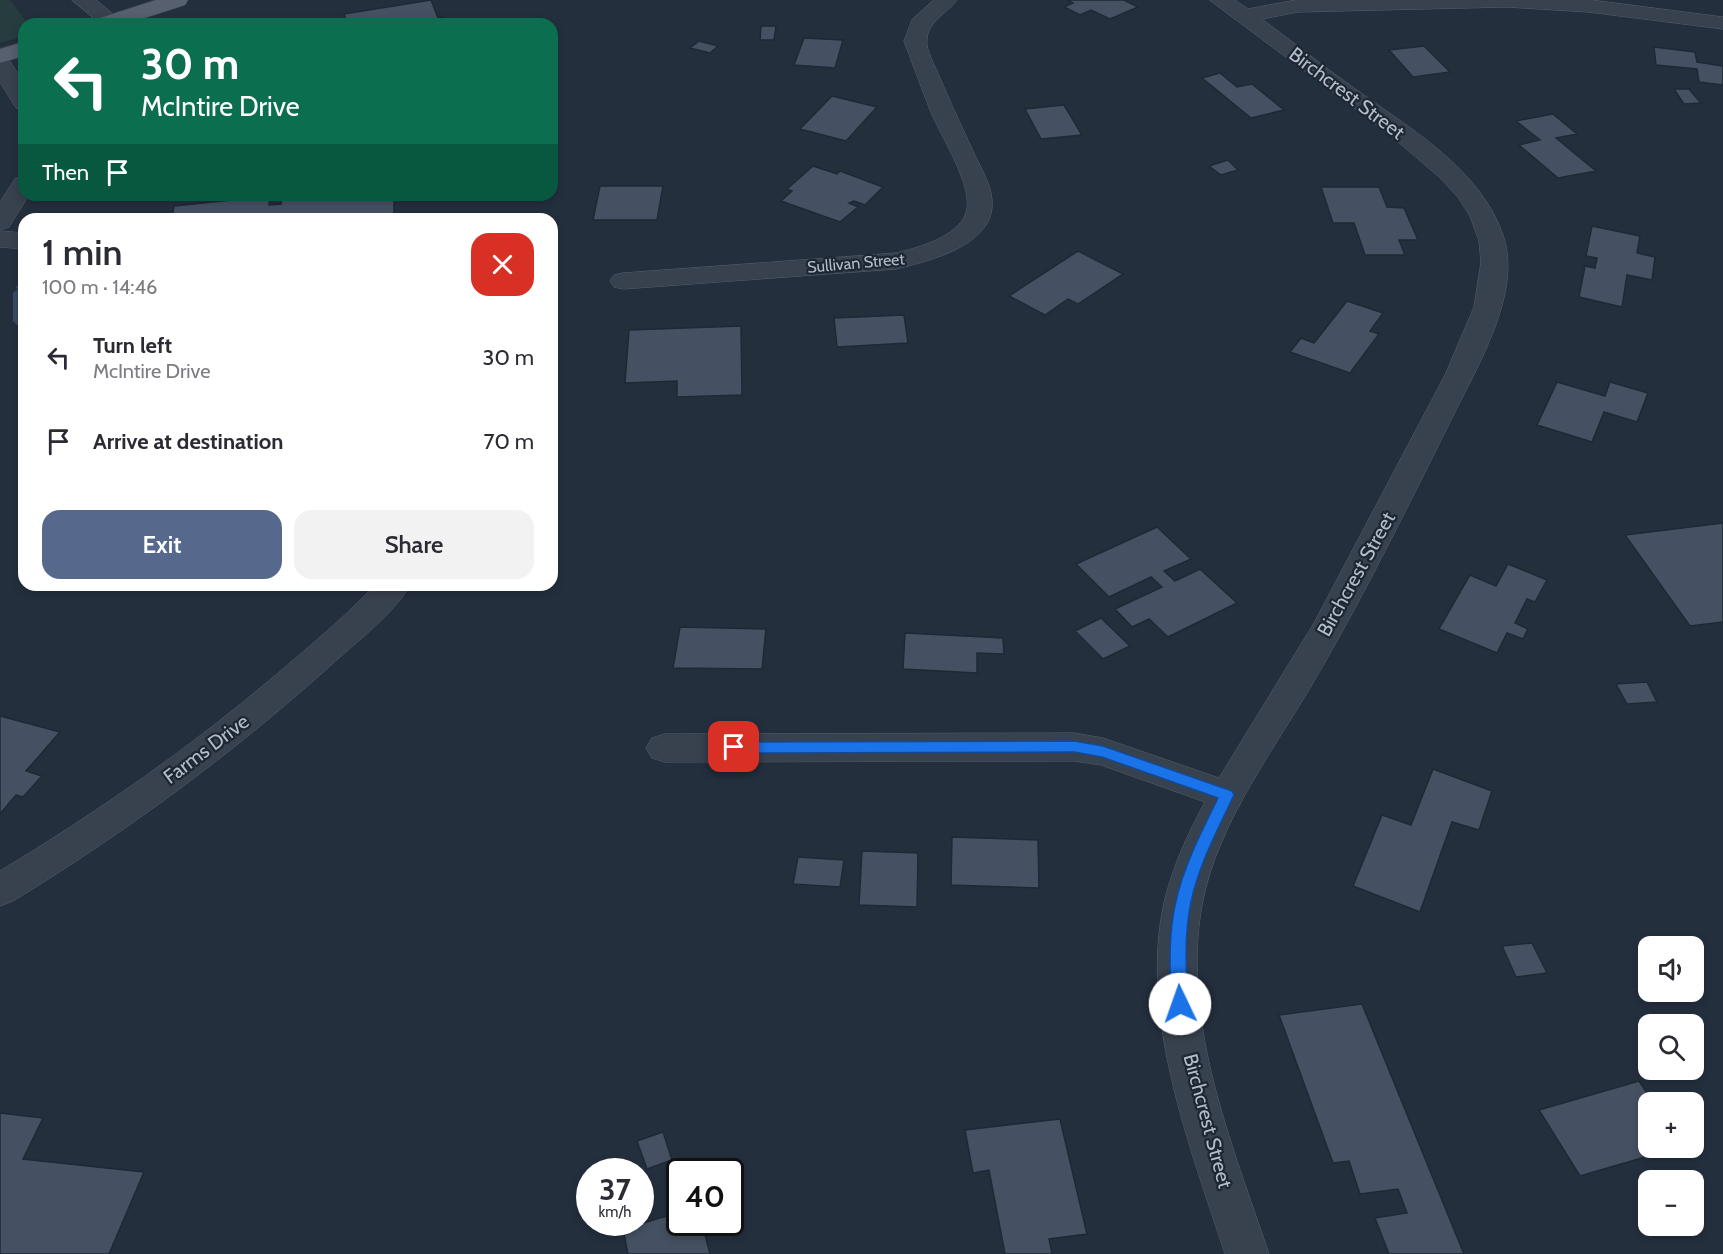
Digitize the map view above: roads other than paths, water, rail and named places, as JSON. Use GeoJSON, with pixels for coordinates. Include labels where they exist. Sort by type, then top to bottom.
{"type":"FeatureCollection","features":[{"type":"Feature","properties":{"kind":"main road"},"geometry":{"type":"LineString","coordinates":[[124,18],[177,0]]}},
{"type":"Feature","properties":{"kind":"main road"},"geometry":{"type":"LineString","coordinates":[[0,56],[18,51]]}},
{"type":"Feature","properties":{"kind":"street"},"geometry":{"type":"LineString","coordinates":[[82,0],[103,18]]}},
{"type":"Feature","properties":{"kind":"street","name":"Sullivan Street"},"geometry":{"type":"LineString","coordinates":[[623,281],[896,261],[929,253],[962,235],[976,218],[980,199],[975,182],[938,101],[915,41],[920,25],[946,0]]}},
{"type":"Feature","properties":{"kind":"street"},"geometry":{"type":"LineString","coordinates":[[1233,8],[1489,1],[1588,6],[1723,23]]}},
{"type":"Feature","properties":{"kind":"street","name":"Birchcrest Street"},"geometry":{"type":"LineString","coordinates":[[1233,8],[1327,80],[1407,137],[1454,178],[1474,204],[1488,229],[1492,240],[1494,265],[1493,283],[1482,322],[1451,390],[1381,531],[1290,692],[1227,795],[1195,864],[1186,893],[1177,961],[1180,1004],[1206,1122],[1246,1254]]}},
{"type":"Feature","properties":{"kind":"street"},"geometry":{"type":"LineString","coordinates":[[0,63],[18,94]]}},
{"type":"Feature","properties":{"kind":"street"},"geometry":{"type":"LineString","coordinates":[[0,222],[18,194]]}},
{"type":"Feature","properties":{"kind":"street"},"geometry":{"type":"LineString","coordinates":[[0,239],[18,240]]}},
{"type":"Feature","properties":{"kind":"street","name":"Farms Drive"},"geometry":{"type":"LineString","coordinates":[[0,890],[44,864],[140,799],[224,737],[362,618],[388,591]]}},
{"type":"Feature","properties":{"kind":"street"},"geometry":{"type":"LineString","coordinates":[[664,748],[1074,747],[1103,752],[1227,795]]}},
{"type":"Feature","properties":{"kind":"water"},"geometry":{"type":"Polygon","coordinates":[[[18,289],[18,325],[13,321],[13,293],[18,289]]]}}]}
